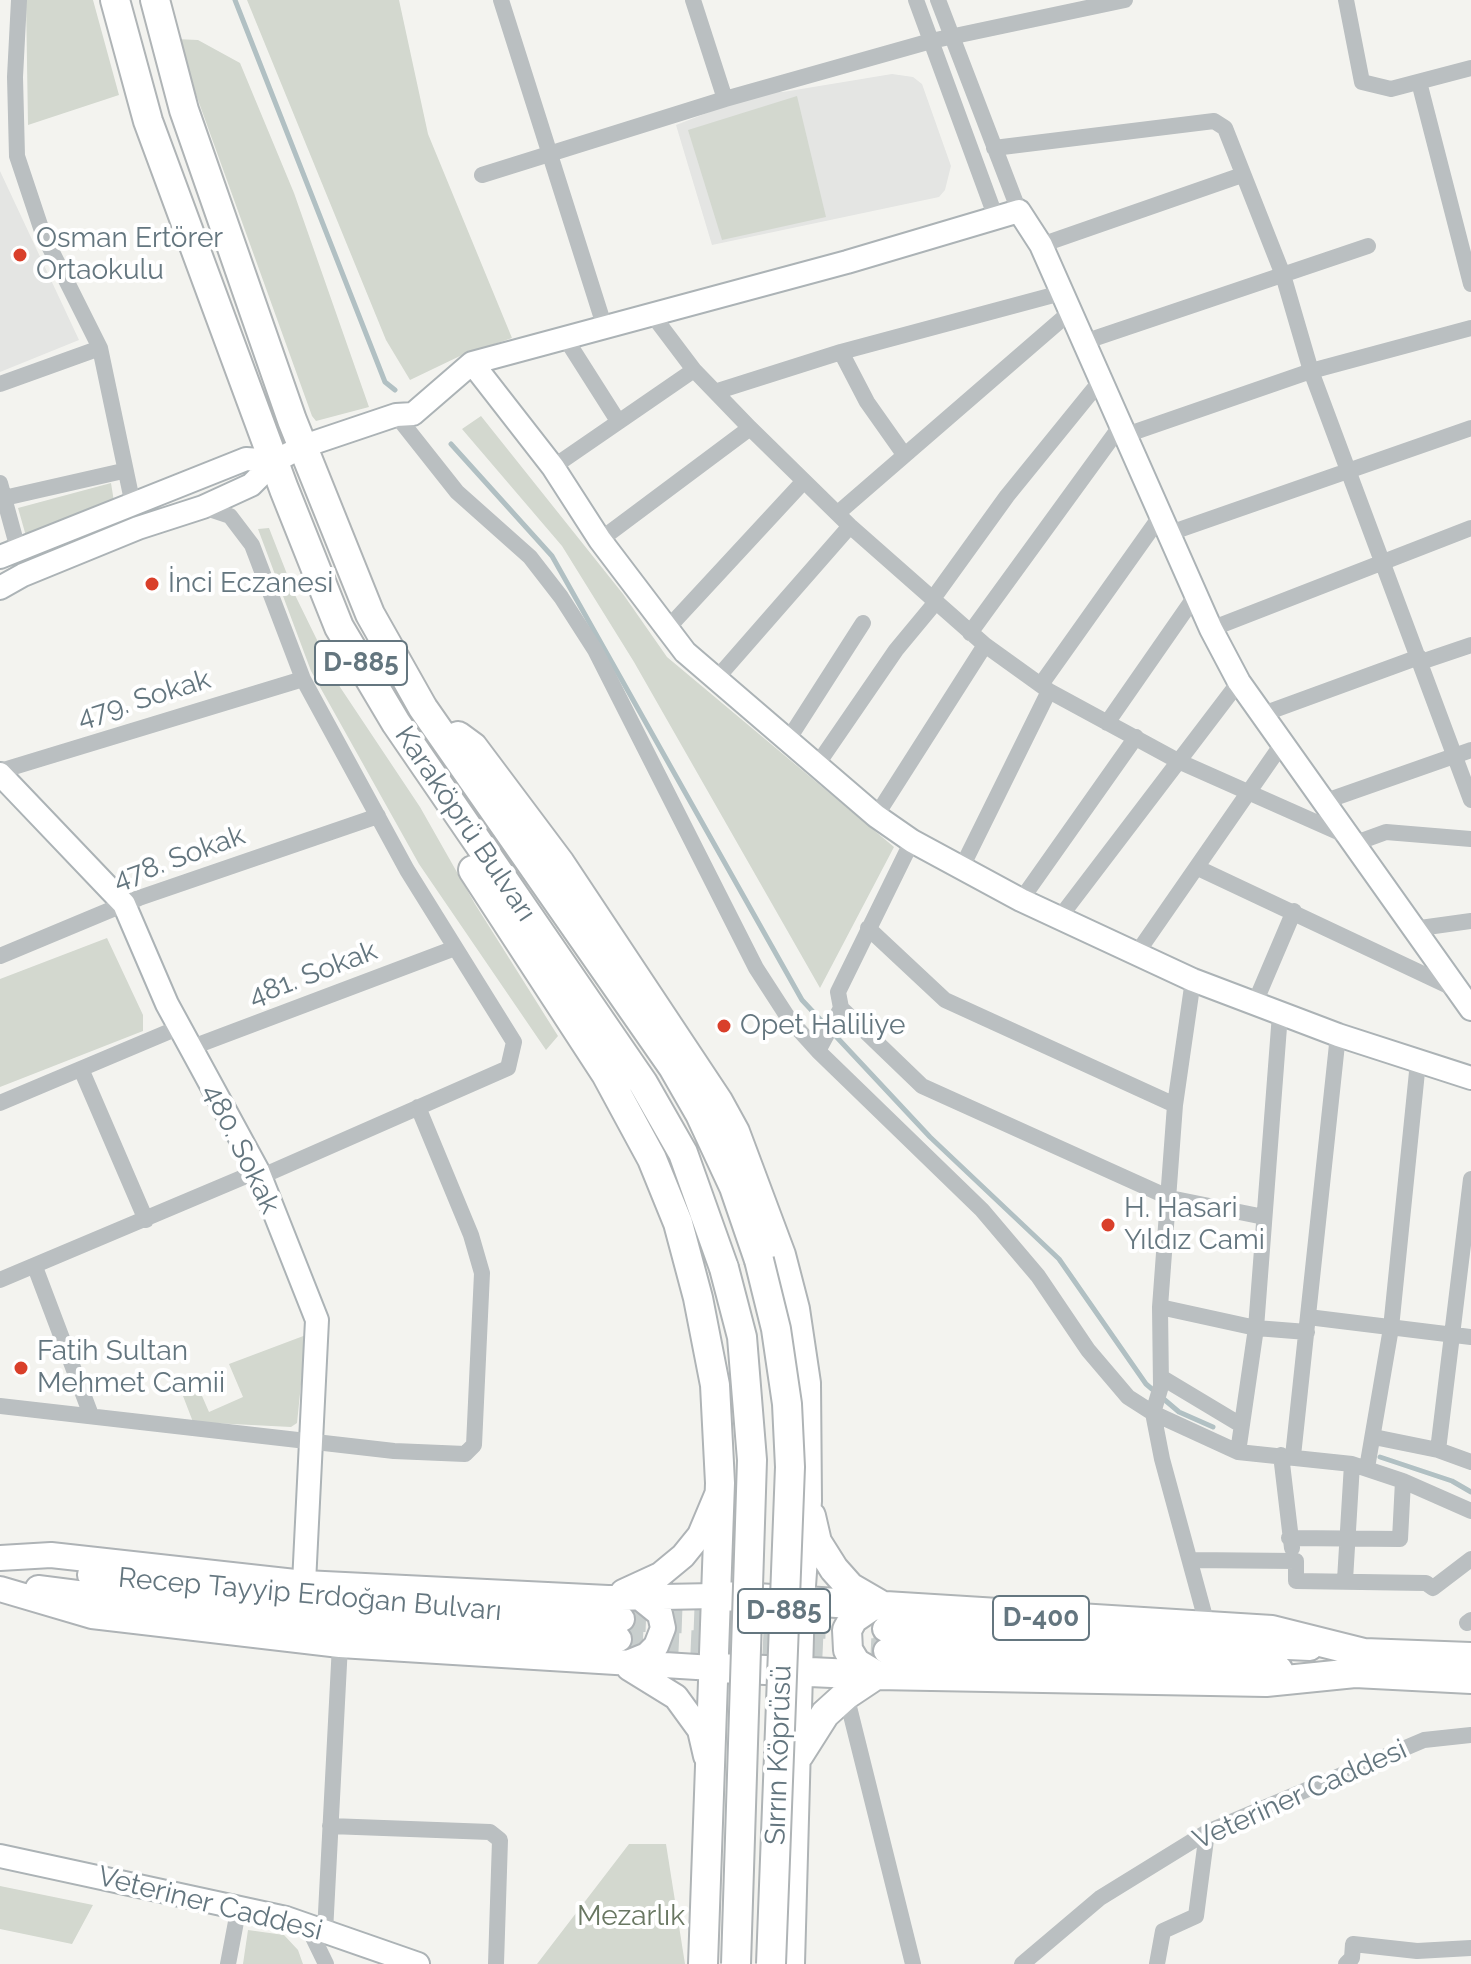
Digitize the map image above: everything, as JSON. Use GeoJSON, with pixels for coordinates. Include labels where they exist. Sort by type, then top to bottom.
{"type":"FeatureCollection","features":[{"type":"Feature","properties":{"kind":"highway","name":"Karaköprü Bulvarı"},"geometry":{"type":"LineString","coordinates":[[115,0],[148,121],[339,627],[439,788],[643,1083],[683,1153],[724,1268]]}},
{"type":"Feature","properties":{"kind":"highway","name":"Karaköprü Bulvarı"},"geometry":{"type":"LineString","coordinates":[[155,0],[184,110],[304,446],[370,614],[423,708],[673,1067],[700,1114],[734,1187],[759,1260]]}},
{"type":"Feature","properties":{"kind":"highway"},"geometry":{"type":"LineString","coordinates":[[423,708],[473,747],[560,863],[735,1132],[767,1212],[795,1309],[806,1383],[807,1501],[800,1600],[790,1964]]}},
{"type":"Feature","properties":{"kind":"highway"},"geometry":{"type":"LineString","coordinates":[[439,788],[469,863],[606,1074],[652,1159],[678,1223],[698,1298],[715,1385],[720,1483],[703,1964]]}},
{"type":"Feature","properties":{"kind":"highway","name":"Sırrın Köprüsü"},"geometry":{"type":"LineString","coordinates":[[759,1260],[776,1329],[787,1404],[790,1467],[771,1964]]}},
{"type":"Feature","properties":{"kind":"highway","name":"Sırrın Köprüsü"},"geometry":{"type":"LineString","coordinates":[[724,1268],[742,1337],[752,1460],[736,1964]]}},
{"type":"Feature","properties":{"kind":"highway"},"geometry":{"type":"LineString","coordinates":[[807,1501],[817,1542],[881,1634]]}},
{"type":"Feature","properties":{"kind":"highway","name":"D-400"},"geometry":{"type":"LineString","coordinates":[[715,1596],[800,1600],[881,1634],[1266,1682],[1360,1663],[1471,1657]]}},
{"type":"Feature","properties":{"kind":"highway","name":"D-400"},"geometry":{"type":"LineString","coordinates":[[881,1634],[1208,1628],[1272,1630],[1360,1663],[1471,1679]]}},
{"type":"Feature","properties":{"kind":"highway"},"geometry":{"type":"LineString","coordinates":[[713,1668],[799,1671],[881,1634]]}},
{"type":"Feature","properties":{"kind":"highway"},"geometry":{"type":"LineString","coordinates":[[797,1760],[807,1738],[846,1695],[881,1634]]}},
{"type":"Feature","properties":{"kind":"main road"},"geometry":{"type":"LineString","coordinates":[[608,1598],[660,1575],[683,1556],[700,1535],[720,1483]]}},
{"type":"Feature","properties":{"kind":"main road"},"geometry":{"type":"LineString","coordinates":[[0,1561],[51,1555],[304,1583],[608,1598],[715,1596]]}},
{"type":"Feature","properties":{"kind":"main road","name":"Recep Tayyip Erdoğan Bulvarı"},"geometry":{"type":"LineString","coordinates":[[0,1561],[211,1592],[620,1629],[304,1622],[0,1586]]}},
{"type":"Feature","properties":{"kind":"main road"},"geometry":{"type":"LineString","coordinates":[[0,1586],[92,1616],[340,1645],[623,1665],[713,1668]]}},
{"type":"Feature","properties":{"kind":"main road"},"geometry":{"type":"LineString","coordinates":[[623,1665],[647,1655],[656,1646],[663,1628],[660,1614],[639,1597]]}},
{"type":"Feature","properties":{"kind":"main road"},"geometry":{"type":"LineString","coordinates":[[881,1634],[1360,1663]]}},
{"type":"Feature","properties":{"kind":"main road"},"geometry":{"type":"LineString","coordinates":[[623,1665],[676,1697],[700,1730],[710,1777]]}},
{"type":"Feature","properties":{"kind":"street"},"geometry":{"type":"LineString","coordinates":[[19,0],[15,77],[17,156],[43,234],[100,348],[123,471],[133,505]]}},
{"type":"Feature","properties":{"kind":"street"},"geometry":{"type":"LineString","coordinates":[[501,0],[604,325]]}},
{"type":"Feature","properties":{"kind":"street"},"geometry":{"type":"LineString","coordinates":[[693,0],[725,99]]}},
{"type":"Feature","properties":{"kind":"street"},"geometry":{"type":"LineString","coordinates":[[916,0],[996,218]]}},
{"type":"Feature","properties":{"kind":"street"},"geometry":{"type":"LineString","coordinates":[[938,0],[1019,211],[1041,245],[1211,629],[1239,682],[1413,929],[1468,997]]}},
{"type":"Feature","properties":{"kind":"street"},"geometry":{"type":"LineString","coordinates":[[482,175],[725,99],[931,41],[1125,0]]}},
{"type":"Feature","properties":{"kind":"street"},"geometry":{"type":"LineString","coordinates":[[1346,0],[1362,82],[1391,89],[1471,68]]}},
{"type":"Feature","properties":{"kind":"street"},"geometry":{"type":"LineString","coordinates":[[1419,82],[1471,284]]}},
{"type":"Feature","properties":{"kind":"street"},"geometry":{"type":"LineString","coordinates":[[994,148],[1214,121],[1225,128],[1283,275],[1311,371],[1385,560],[1471,800]]}},
{"type":"Feature","properties":{"kind":"street"},"geometry":{"type":"LineString","coordinates":[[0,160],[17,156]]}},
{"type":"Feature","properties":{"kind":"street"},"geometry":{"type":"LineString","coordinates":[[1041,245],[1242,175]]}},
{"type":"Feature","properties":{"kind":"street"},"geometry":{"type":"LineString","coordinates":[[0,588],[23,575],[138,528],[203,507],[251,485],[275,461],[304,446],[396,415],[413,414],[472,363],[847,262],[1019,211]]}},
{"type":"Feature","properties":{"kind":"street"},"geometry":{"type":"LineString","coordinates":[[1084,342],[1368,246]]}},
{"type":"Feature","properties":{"kind":"street"},"geometry":{"type":"LineString","coordinates":[[718,391],[841,352],[1065,303]]}},
{"type":"Feature","properties":{"kind":"street"},"geometry":{"type":"LineString","coordinates":[[838,513],[1065,303]]}},
{"type":"Feature","properties":{"kind":"street"},"geometry":{"type":"LineString","coordinates":[[651,313],[694,370],[850,526],[970,633],[1045,687],[1178,761],[1350,840],[1386,832],[1471,839]]}},
{"type":"Feature","properties":{"kind":"street"},"geometry":{"type":"LineString","coordinates":[[970,633],[1124,429],[1311,371],[1471,328]]}},
{"type":"Feature","properties":{"kind":"street"},"geometry":{"type":"LineString","coordinates":[[564,336],[618,421]]}},
{"type":"Feature","properties":{"kind":"street"},"geometry":{"type":"LineString","coordinates":[[0,384],[100,348]]}},
{"type":"Feature","properties":{"kind":"street"},"geometry":{"type":"LineString","coordinates":[[841,352],[867,402],[903,453]]}},
{"type":"Feature","properties":{"kind":"street"},"geometry":{"type":"LineString","coordinates":[[472,363],[553,467],[600,540],[685,652],[876,816],[912,841],[1021,900],[1193,980],[1338,1035],[1471,1078]]}},
{"type":"Feature","properties":{"kind":"street"},"geometry":{"type":"LineString","coordinates":[[553,467],[694,370]]}},
{"type":"Feature","properties":{"kind":"street"},"geometry":{"type":"LineString","coordinates":[[817,765],[1007,496],[1102,379]]}},
{"type":"Feature","properties":{"kind":"street"},"geometry":{"type":"LineString","coordinates":[[396,415],[457,492],[530,557],[561,597],[595,650],[713,877],[756,968],[789,1019],[982,1210],[1038,1276],[1088,1350],[1128,1397],[1238,1452],[1287,1455],[1359,1466],[1403,1481],[1471,1511]]}},
{"type":"Feature","properties":{"kind":"street"},"geometry":{"type":"LineString","coordinates":[[600,540],[750,428]]}},
{"type":"Feature","properties":{"kind":"street"},"geometry":{"type":"LineString","coordinates":[[962,867],[1045,687],[1166,523],[1349,469],[1471,428]]}},
{"type":"Feature","properties":{"kind":"street"},"geometry":{"type":"LineString","coordinates":[[123,471],[1,493],[9,553],[246,459],[275,461]]}},
{"type":"Feature","properties":{"kind":"street"},"geometry":{"type":"LineString","coordinates":[[666,630],[804,481]]}},
{"type":"Feature","properties":{"kind":"street"},"geometry":{"type":"LineString","coordinates":[[0,1280],[508,1068],[514,1042],[378,816],[303,679],[252,545],[230,516],[203,507]]}},
{"type":"Feature","properties":{"kind":"street"},"geometry":{"type":"LineString","coordinates":[[717,678],[850,526]]}},
{"type":"Feature","properties":{"kind":"street"},"geometry":{"type":"LineString","coordinates":[[1211,629],[1471,528]]}},
{"type":"Feature","properties":{"kind":"street"},"geometry":{"type":"LineString","coordinates":[[1107,723],[1196,595]]}},
{"type":"Feature","properties":{"kind":"street"},"geometry":{"type":"LineString","coordinates":[[788,740],[863,623]]}},
{"type":"Feature","properties":{"kind":"street"},"geometry":{"type":"LineString","coordinates":[[876,816],[985,645]]}},
{"type":"Feature","properties":{"kind":"street"},"geometry":{"type":"LineString","coordinates":[[1263,714],[1471,645]]}},
{"type":"Feature","properties":{"kind":"street","name":"479. Sokak"},"geometry":{"type":"LineString","coordinates":[[0,773],[303,679]]}},
{"type":"Feature","properties":{"kind":"street"},"geometry":{"type":"LineString","coordinates":[[1060,917],[1239,682]]}},
{"type":"Feature","properties":{"kind":"street"},"geometry":{"type":"LineString","coordinates":[[1021,900],[1136,737]]}},
{"type":"Feature","properties":{"kind":"street"},"geometry":{"type":"LineString","coordinates":[[1137,953],[1282,744]]}},
{"type":"Feature","properties":{"kind":"street"},"geometry":{"type":"LineString","coordinates":[[1323,802],[1471,750]]}},
{"type":"Feature","properties":{"kind":"street","name":"480. Sokak"},"geometry":{"type":"LineString","coordinates":[[0,773],[124,904],[190,1048],[259,1174],[317,1320],[304,1583]]}},
{"type":"Feature","properties":{"kind":"street","name":"478. Sokak"},"geometry":{"type":"LineString","coordinates":[[0,956],[124,904],[378,816]]}},
{"type":"Feature","properties":{"kind":"street"},"geometry":{"type":"LineString","coordinates":[[912,841],[838,992],[841,1008],[922,1086],[1170,1198],[1264,1217]]}},
{"type":"Feature","properties":{"kind":"street"},"geometry":{"type":"LineString","coordinates":[[1198,868],[1294,911],[1468,997]]}},
{"type":"Feature","properties":{"kind":"street"},"geometry":{"type":"LineString","coordinates":[[1254,1005],[1294,911]]}},
{"type":"Feature","properties":{"kind":"street"},"geometry":{"type":"LineString","coordinates":[[1413,929],[1471,921]]}},
{"type":"Feature","properties":{"kind":"street"},"geometry":{"type":"LineString","coordinates":[[868,928],[945,1000],[1175,1105]]}},
{"type":"Feature","properties":{"kind":"street","name":"481. Sokak"},"geometry":{"type":"LineString","coordinates":[[190,1048],[455,948]]}},
{"type":"Feature","properties":{"kind":"street"},"geometry":{"type":"LineString","coordinates":[[1193,980],[1175,1105],[1160,1307],[1161,1382],[1155,1408],[1162,1459],[1208,1628]]}},
{"type":"Feature","properties":{"kind":"street"},"geometry":{"type":"LineString","coordinates":[[818,1051],[841,1008]]}},
{"type":"Feature","properties":{"kind":"street"},"geometry":{"type":"LineString","coordinates":[[1238,1452],[1256,1328],[1280,1014]]}},
{"type":"Feature","properties":{"kind":"street"},"geometry":{"type":"LineString","coordinates":[[0,1103],[180,1027]]}},
{"type":"Feature","properties":{"kind":"street"},"geometry":{"type":"LineString","coordinates":[[1338,1035],[1308,1324],[1287,1455],[1289,1538],[1296,1561],[1296,1581],[1426,1583],[1433,1588],[1471,1559]]}},
{"type":"Feature","properties":{"kind":"street"},"geometry":{"type":"LineString","coordinates":[[1345,1580],[1347,1538],[1359,1466],[1374,1437],[1391,1328],[1418,1062]]}},
{"type":"Feature","properties":{"kind":"street"},"geometry":{"type":"LineString","coordinates":[[81,1069],[146,1220]]}},
{"type":"Feature","properties":{"kind":"street"},"geometry":{"type":"LineString","coordinates":[[0,1406],[394,1451],[465,1454],[474,1445],[482,1273],[471,1235],[418,1107]]}},
{"type":"Feature","properties":{"kind":"street"},"geometry":{"type":"LineString","coordinates":[[1438,1450],[1471,1179]]}},
{"type":"Feature","properties":{"kind":"street"},"geometry":{"type":"LineString","coordinates":[[35,1267],[91,1415]]}},
{"type":"Feature","properties":{"kind":"street"},"geometry":{"type":"LineString","coordinates":[[1160,1307],[1256,1328],[1308,1324],[1391,1328],[1471,1337]]}},
{"type":"Feature","properties":{"kind":"street"},"geometry":{"type":"LineString","coordinates":[[1161,1382],[1241,1425]]}},
{"type":"Feature","properties":{"kind":"street"},"geometry":{"type":"LineString","coordinates":[[1374,1437],[1438,1450],[1471,1462]]}},
{"type":"Feature","properties":{"kind":"street"},"geometry":{"type":"LineString","coordinates":[[1289,1538],[1400,1539],[1403,1481]]}},
{"type":"Feature","properties":{"kind":"street"},"geometry":{"type":"LineString","coordinates":[[1190,1560],[1296,1561]]}},
{"type":"Feature","properties":{"kind":"street"},"geometry":{"type":"LineString","coordinates":[[326,1964],[316,1928],[330,1826],[340,1645]]}},
{"type":"Feature","properties":{"kind":"street"},"geometry":{"type":"LineString","coordinates":[[846,1695],[913,1964]]}},
{"type":"Feature","properties":{"kind":"street","name":"Veteriner Caddesi"},"geometry":{"type":"LineString","coordinates":[[1022,1964],[1100,1898],[1207,1832],[1424,1740],[1471,1735]]}},
{"type":"Feature","properties":{"kind":"street"},"geometry":{"type":"LineString","coordinates":[[330,1826],[490,1832],[500,1840],[496,1964]]}},
{"type":"Feature","properties":{"kind":"street"},"geometry":{"type":"LineString","coordinates":[[1157,1964],[1163,1931],[1196,1916],[1207,1832]]}},
{"type":"Feature","properties":{"kind":"street","name":"Veteriner Caddesi"},"geometry":{"type":"LineString","coordinates":[[0,1856],[239,1906],[316,1928],[418,1964]]}},
{"type":"Feature","properties":{"kind":"street"},"geometry":{"type":"LineString","coordinates":[[228,1964],[239,1906]]}},
{"type":"Feature","properties":{"kind":"street"},"geometry":{"type":"LineString","coordinates":[[1346,1964],[1352,1958],[1353,1944],[1417,1951],[1471,1948]]}},
{"type":"Feature","properties":{"kind":"shaded area"},"geometry":{"type":"Polygon","coordinates":[[[892,74],[913,77],[922,84],[951,166],[945,190],[939,197],[712,245],[676,125],[766,90],[783,92],[892,74]]]}},
{"type":"Feature","properties":{"kind":"shaded area","name":"Osman Ertörer Ortaokulu"},"geometry":{"type":"Polygon","coordinates":[[[0,171],[79,340],[0,372],[0,171]]]}},
{"type":"Feature","properties":{"kind":"green space"},"geometry":{"type":"Polygon","coordinates":[[[26,0],[93,0],[119,95],[28,125],[26,0]]]}},
{"type":"Feature","properties":{"kind":"green space"},"geometry":{"type":"Polygon","coordinates":[[[247,0],[399,0],[428,134],[512,338],[460,356],[410,380],[386,340],[247,0]]]}},
{"type":"Feature","properties":{"kind":"green space"},"geometry":{"type":"Polygon","coordinates":[[[176,39],[198,40],[240,63],[294,193],[369,407],[316,421],[312,416],[176,39]]]}},
{"type":"Feature","properties":{"kind":"green space"},"geometry":{"type":"Polygon","coordinates":[[[797,96],[826,217],[722,240],[688,130],[797,96]]]}},
{"type":"Feature","properties":{"kind":"green space"},"geometry":{"type":"Polygon","coordinates":[[[481,416],[623,594],[667,657],[894,847],[820,988],[634,662],[562,546],[462,429],[481,416]]]}},
{"type":"Feature","properties":{"kind":"green space"},"geometry":{"type":"Polygon","coordinates":[[[111,483],[115,508],[28,543],[18,508],[111,483]]]}},
{"type":"Feature","properties":{"kind":"green space"},"geometry":{"type":"Polygon","coordinates":[[[269,528],[296,597],[340,687],[420,807],[475,904],[558,1036],[546,1050],[419,864],[311,671],[258,529],[269,528]]]}},
{"type":"Feature","properties":{"kind":"green space"},"geometry":{"type":"Polygon","coordinates":[[[107,938],[143,1015],[143,1031],[0,1087],[0,979],[107,938]]]}},
{"type":"Feature","properties":{"kind":"green space"},"geometry":{"type":"Polygon","coordinates":[[[306,1335],[297,1423],[291,1427],[193,1422],[183,1396],[199,1389],[209,1412],[243,1397],[229,1364],[306,1335]]]}},
{"type":"Feature","properties":{"kind":"green space","name":"Mezarlık"},"geometry":{"type":"Polygon","coordinates":[[[629,1844],[666,1844],[685,1964],[537,1964],[629,1844]]]}},
{"type":"Feature","properties":{"kind":"green space"},"geometry":{"type":"Polygon","coordinates":[[[0,1886],[93,1905],[72,1944],[0,1929],[0,1886]]]}},
{"type":"Feature","properties":{"kind":"green space"},"geometry":{"type":"Polygon","coordinates":[[[248,1930],[284,1935],[298,1950],[303,1964],[243,1964],[248,1930]]]}},
{"type":"Feature","properties":{"kind":"waterway"},"geometry":{"type":"LineString","coordinates":[[235,0],[385,382],[395,390]]}},
{"type":"Feature","properties":{"kind":"waterway"},"geometry":{"type":"LineString","coordinates":[[451,444],[552,556],[802,1000],[930,1137],[1059,1259],[1146,1384],[1179,1412],[1213,1427]]}},
{"type":"Feature","properties":{"kind":"waterway"},"geometry":{"type":"LineString","coordinates":[[1380,1457],[1452,1481],[1471,1492]]}},
{"type":"Feature","properties":{"kind":"tunnel"},"geometry":{"type":"LineString","coordinates":[[622,1619],[885,1629]]}},
{"type":"Feature","properties":{"kind":"tunnel"},"geometry":{"type":"LineString","coordinates":[[619,1639],[886,1651]]}},
{"type":"Feature","properties":{"kind":"place","name":"Osman Ertörer Ortaokulu"},"geometry":{"type":"Point","coordinates":[20,255]}},
{"type":"Feature","properties":{"kind":"place","name":"İnci Eczanesi"},"geometry":{"type":"Point","coordinates":[152,584]}},
{"type":"Feature","properties":{"kind":"place","name":"Opet Haliliye"},"geometry":{"type":"Point","coordinates":[724,1026]}},
{"type":"Feature","properties":{"kind":"place","name":"H. Hasari Yıldız Cami"},"geometry":{"type":"Point","coordinates":[1108,1225]}},
{"type":"Feature","properties":{"kind":"place","name":"Fatih Sultan Mehmet Camii"},"geometry":{"type":"Point","coordinates":[21,1368]}}]}
